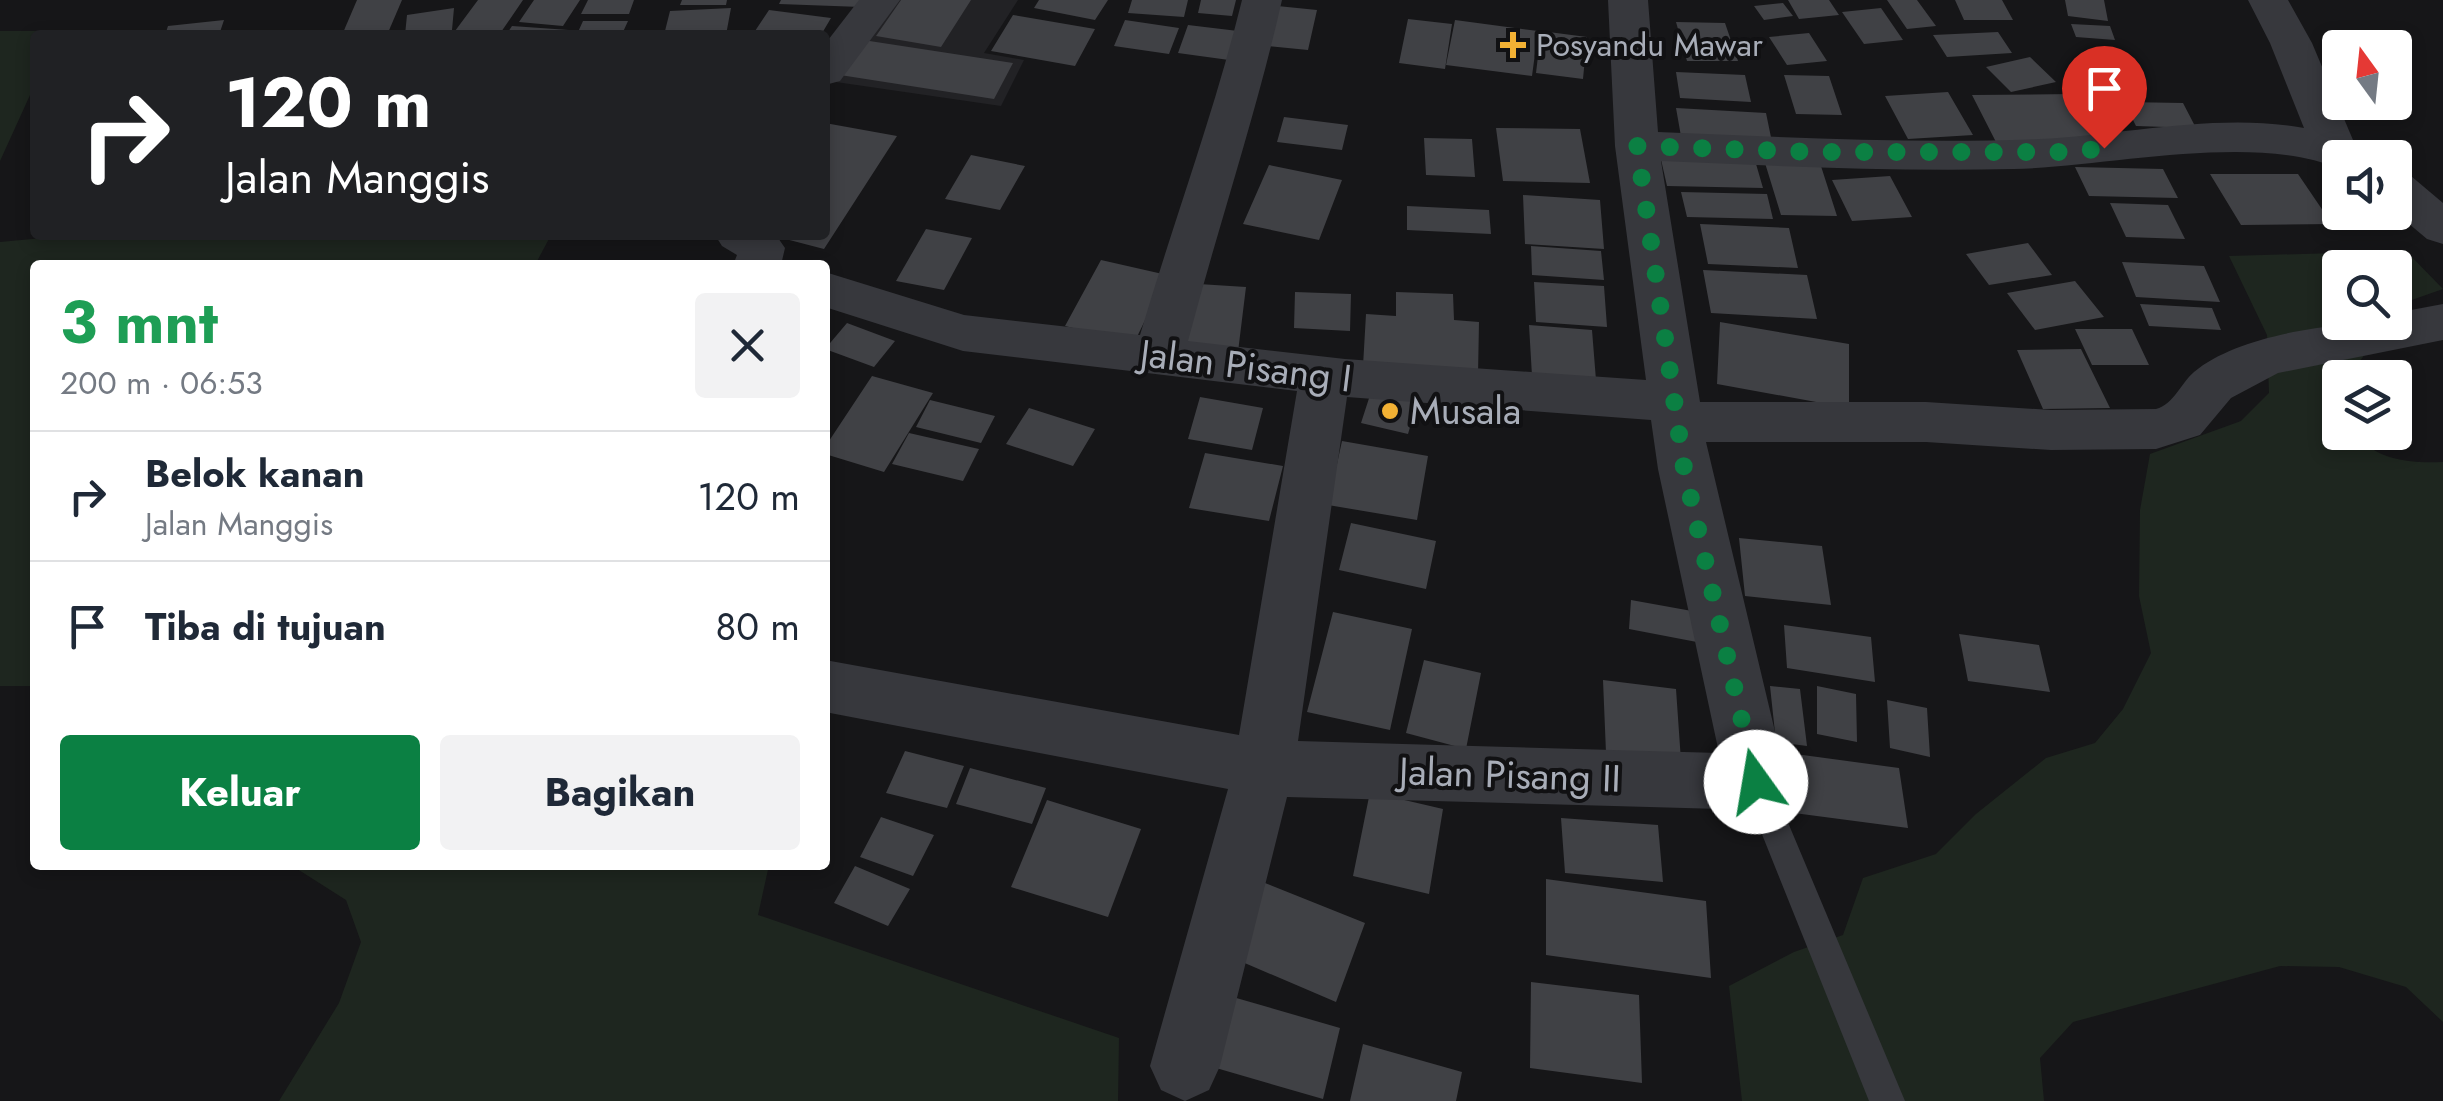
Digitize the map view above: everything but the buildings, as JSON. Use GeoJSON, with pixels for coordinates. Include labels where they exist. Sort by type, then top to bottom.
{"type":"FeatureCollection","features":[{"type":"Feature","properties":{"kind":"street"},"geometry":{"type":"LineString","coordinates":[[830,65],[880,0]]}},
{"type":"Feature","properties":{"kind":"street"},"geometry":{"type":"LineString","coordinates":[[1159,356],[1208,182],[1238,102],[1262,0]]}},
{"type":"Feature","properties":{"kind":"street"},"geometry":{"type":"LineString","coordinates":[[2268,0],[2338,140]]}},
{"type":"Feature","properties":{"kind":"street"},"geometry":{"type":"LineString","coordinates":[[1624,1],[1637,146],[1684,468],[1756,782]]}},
{"type":"Feature","properties":{"kind":"street"},"geometry":{"type":"LineString","coordinates":[[1637,146],[1816,152],[2072,152],[2121,145],[2282,140],[2322,148]]}},
{"type":"Feature","properties":{"kind":"street"},"geometry":{"type":"LineString","coordinates":[[2412,202],[2443,228]]}},
{"type":"Feature","properties":{"kind":"street","name":"Jalan Pisang I"},"geometry":{"type":"LineString","coordinates":[[830,291],[963,333],[1325,376],[1676,412],[2051,430],[2156,428],[2182,421],[2214,384],[2268,357],[2443,322]]}},
{"type":"Feature","properties":{"kind":"street"},"geometry":{"type":"LineString","coordinates":[[1184,1066],[1264,768],[1325,376]]}},
{"type":"Feature","properties":{"kind":"street","name":"Jalan Pisang II"},"geometry":{"type":"LineString","coordinates":[[830,687],[1264,768],[1756,782]]}},
{"type":"Feature","properties":{"kind":"lane"},"geometry":{"type":"LineString","coordinates":[[1756,782],[1887,1101]]}},
{"type":"Feature","properties":{"kind":"shaded area"},"geometry":{"type":"Polygon","coordinates":[[[886,0],[1018,0],[984,53],[1024,60],[1001,106],[830,80],[886,0]]]}},
{"type":"Feature","properties":{"kind":"shaded area"},"geometry":{"type":"Polygon","coordinates":[[[0,31],[30,31],[30,95],[0,161],[0,31]]]}},
{"type":"Feature","properties":{"kind":"shaded area"},"geometry":{"type":"Polygon","coordinates":[[[548,240],[538,260],[30,260],[30,686],[0,686],[0,242],[548,240]]]}},
{"type":"Feature","properties":{"kind":"shaded area"},"geometry":{"type":"Polygon","coordinates":[[[2322,253],[2322,340],[2376,340],[2361,360],[2322,360],[2322,450],[2375,450],[2413,462],[2443,462],[2443,1022],[2406,987],[2339,967],[2280,966],[2073,1022],[2040,1058],[2044,1101],[1742,1101],[1729,986],[1794,952],[1843,935],[1863,878],[1936,854],[1976,814],[2046,758],[2095,743],[2123,709],[2151,653],[2139,596],[2140,510],[2150,454],[2241,421],[2269,393],[2267,335],[2229,256],[2322,253]]]}},
{"type":"Feature","properties":{"kind":"shaded area"},"geometry":{"type":"Polygon","coordinates":[[[2412,257],[2443,289],[2412,300],[2412,257]]]}},
{"type":"Feature","properties":{"kind":"shaded area"},"geometry":{"type":"Polygon","coordinates":[[[299,870],[768,870],[758,915],[1119,1038],[1118,1101],[279,1101],[339,1003],[361,942],[346,900],[299,870]]]}},
{"type":"Feature","properties":{"kind":"place","name":"Posyandu Mawar"},"geometry":{"type":"Point","coordinates":[1513,45]}},
{"type":"Feature","properties":{"kind":"place","name":"Musala"},"geometry":{"type":"Point","coordinates":[1390,411]}},
{"type":"Feature","properties":{"kind":"route"},"geometry":{"type":"LineString","coordinates":[[1756,782],[1684,468],[1637,146],[1816,152],[2072,152],[2104,148]]}}]}
